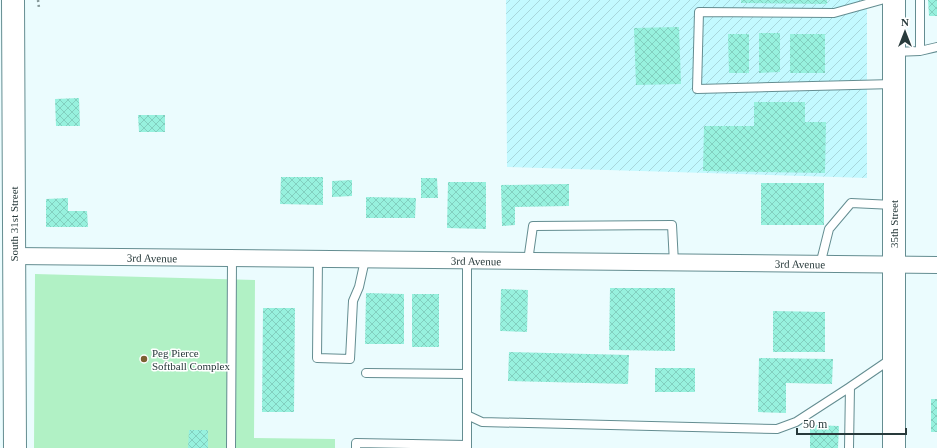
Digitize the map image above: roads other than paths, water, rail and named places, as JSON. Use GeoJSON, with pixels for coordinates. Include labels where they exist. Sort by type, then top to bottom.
{"type":"FeatureCollection","features":[{"type":"Feature","properties":{"kind":"street","name":"35th Street"},"geometry":{"type":"LineString","coordinates":[[894,0],[894,448]]}},
{"type":"Feature","properties":{"kind":"street","name":"South 31st Street"},"geometry":{"type":"LineString","coordinates":[[9,11],[7,205],[14,256],[7,389],[15,448]]}},
{"type":"Feature","properties":{"kind":"street","name":"3rd Avenue"},"geometry":{"type":"LineString","coordinates":[[14,256],[937,265]]}},
{"type":"Feature","properties":{"kind":"lane"},"geometry":{"type":"LineString","coordinates":[[880,0],[834,13],[698,12],[698,89],[894,84]]}},
{"type":"Feature","properties":{"kind":"lane"},"geometry":{"type":"LineString","coordinates":[[920,0],[920,52]]}},
{"type":"Feature","properties":{"kind":"lane"},"geometry":{"type":"LineString","coordinates":[[894,52],[920,52],[937,48]]}},
{"type":"Feature","properties":{"kind":"lane"},"geometry":{"type":"LineString","coordinates":[[820,265],[829,229],[851,203],[894,206]]}},
{"type":"Feature","properties":{"kind":"lane"},"geometry":{"type":"LineString","coordinates":[[528,261],[533,226],[672,225],[674,263]]}},
{"type":"Feature","properties":{"kind":"lane"},"geometry":{"type":"LineString","coordinates":[[231,448],[232,258]]}},
{"type":"Feature","properties":{"kind":"lane"},"geometry":{"type":"LineString","coordinates":[[318,259],[317,358],[350,359],[353,301],[359,287],[365,260]]}},
{"type":"Feature","properties":{"kind":"lane"},"geometry":{"type":"LineString","coordinates":[[356,448],[356,443],[467,447],[467,261]]}},
{"type":"Feature","properties":{"kind":"lane"},"geometry":{"type":"LineString","coordinates":[[467,415],[482,422],[777,429],[796,422],[894,357]]}},
{"type":"Feature","properties":{"kind":"lane"},"geometry":{"type":"LineString","coordinates":[[366,373],[467,374]]}},
{"type":"Feature","properties":{"kind":"lane"},"geometry":{"type":"LineString","coordinates":[[849,448],[850,386]]}},
{"type":"Feature","properties":{"kind":"place","name":"Peg Pierce Softball Complex"},"geometry":{"type":"Point","coordinates":[144,359]}}]}
